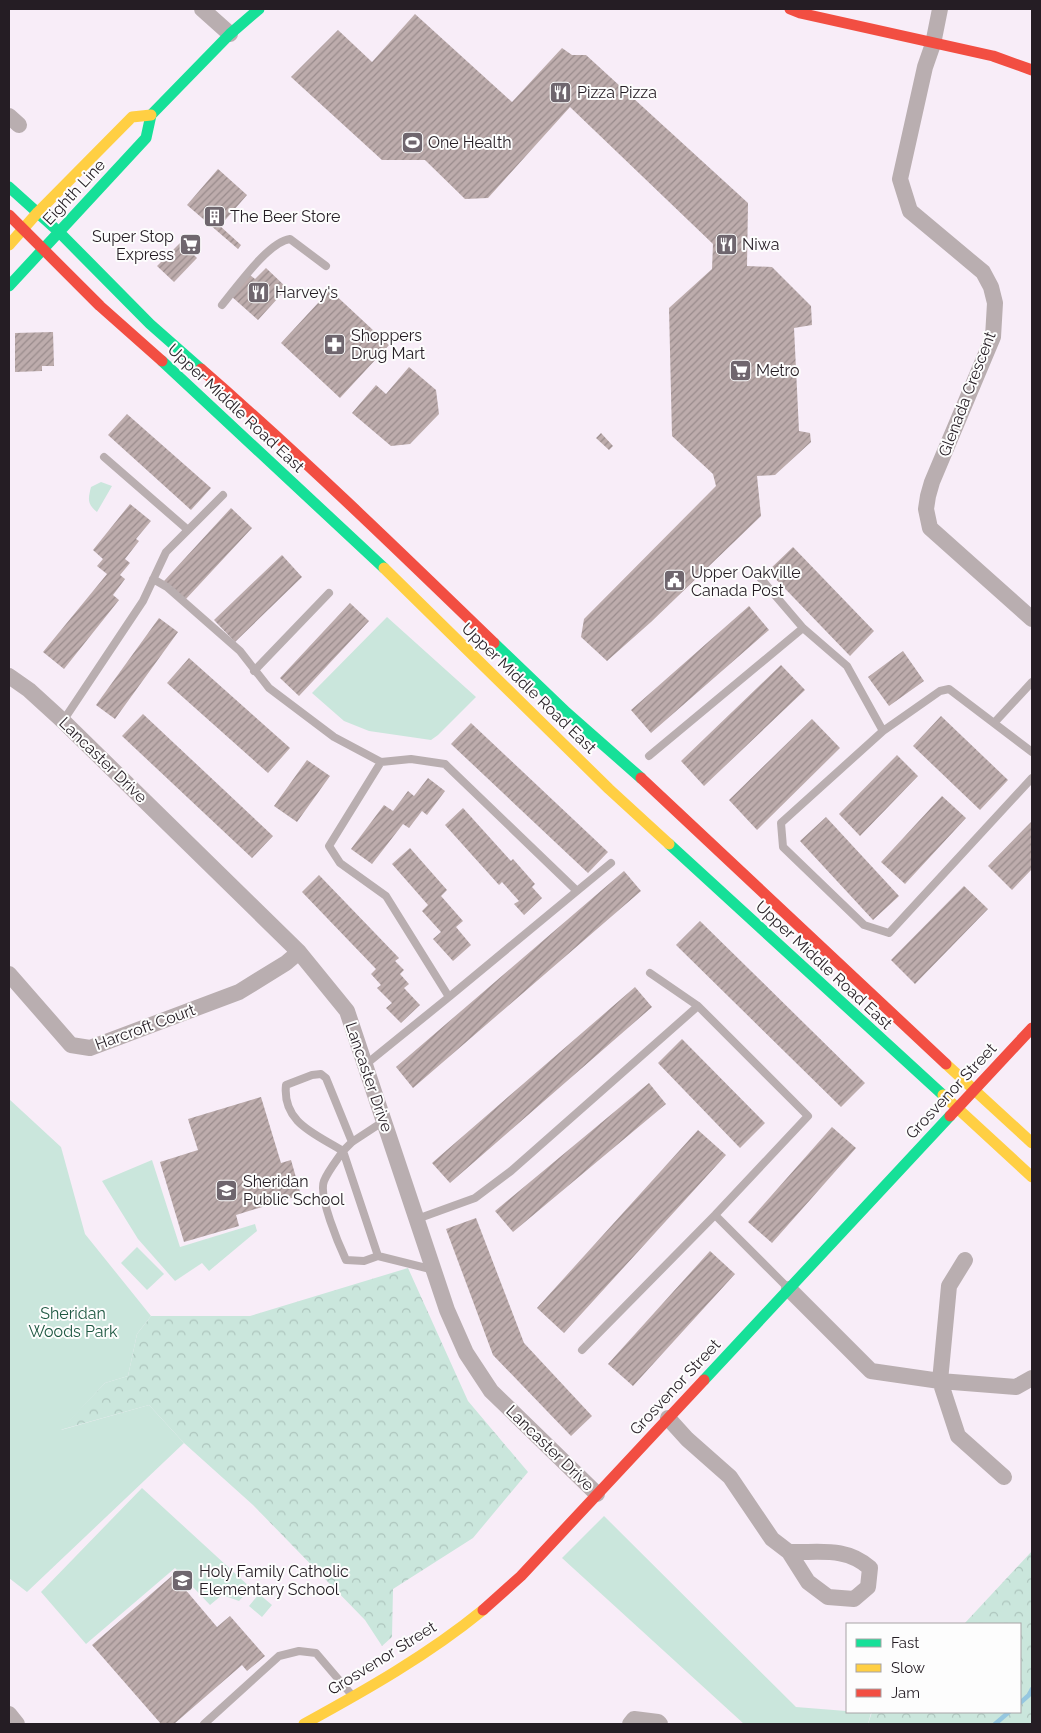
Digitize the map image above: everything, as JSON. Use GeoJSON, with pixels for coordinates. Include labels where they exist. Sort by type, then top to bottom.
{"type":"FeatureCollection","features":[{"type":"Feature","properties":{"kind":"main road"},"geometry":{"type":"LineString","coordinates":[[151,115],[230,34],[259,9]]}},
{"type":"Feature","properties":{"kind":"main road"},"geometry":{"type":"LineString","coordinates":[[790,9],[800,13],[933,44],[993,56],[1032,70]]}},
{"type":"Feature","properties":{"kind":"main road","name":"Eighth Line"},"geometry":{"type":"LineString","coordinates":[[9,245],[38,212],[132,117],[151,115],[146,138],[9,286]]}},
{"type":"Feature","properties":{"kind":"main road","name":"Upper Middle Road East"},"geometry":{"type":"LineString","coordinates":[[9,186],[59,232],[150,324],[250,412],[409,560],[567,713],[630,768],[1032,1142]]}},
{"type":"Feature","properties":{"kind":"main road","name":"Upper Middle Road East"},"geometry":{"type":"LineString","coordinates":[[9,215],[100,306],[188,384],[394,578],[609,789],[1032,1177]]}},
{"type":"Feature","properties":{"kind":"main road","name":"Grosvenor Street"},"geometry":{"type":"LineString","coordinates":[[304,1724],[411,1661],[485,1609],[520,1576],[1032,1028]]}},
{"type":"Feature","properties":{"kind":"street"},"geometry":{"type":"LineString","coordinates":[[202,9],[230,34]]}},
{"type":"Feature","properties":{"kind":"street","name":"Glenada Crescent"},"geometry":{"type":"LineString","coordinates":[[940,9],[900,179],[910,211],[983,272],[991,287],[995,303],[993,337],[932,482],[926,509],[930,528],[1032,619]]}},
{"type":"Feature","properties":{"kind":"street","name":"Lancaster Drive"},"geometry":{"type":"LineString","coordinates":[[9,676],[29,690],[63,721],[299,952],[347,1011],[447,1310],[466,1353],[492,1391],[597,1494]]}},
{"type":"Feature","properties":{"kind":"street","name":"Harcroft Court"},"geometry":{"type":"LineString","coordinates":[[9,974],[71,1045],[90,1048],[239,992],[286,963],[299,952]]}},
{"type":"Feature","properties":{"kind":"street"},"geometry":{"type":"LineString","coordinates":[[965,1260],[949,1286],[940,1381],[958,1436],[1004,1477]]}},
{"type":"Feature","properties":{"kind":"street"},"geometry":{"type":"LineString","coordinates":[[789,1289],[871,1371],[940,1381],[1016,1387],[1032,1378]]}},
{"type":"Feature","properties":{"kind":"street"},"geometry":{"type":"LineString","coordinates":[[668,1418],[687,1439],[730,1477],[772,1539],[789,1552],[808,1582],[828,1597],[854,1599],[868,1587],[870,1568],[860,1558],[843,1553],[789,1552]]}},
{"type":"Feature","properties":{"kind":"street"},"geometry":{"type":"LineString","coordinates":[[9,1714],[17,1724]]}},
{"type":"Feature","properties":{"kind":"street"},"geometry":{"type":"LineString","coordinates":[[630,1724],[634,1719],[658,1722],[660,1724]]}},
{"type":"Feature","properties":{"kind":"lane"},"geometry":{"type":"LineString","coordinates":[[222,305],[268,251],[284,240],[290,239],[326,266]]}},
{"type":"Feature","properties":{"kind":"lane"},"geometry":{"type":"LineString","coordinates":[[104,457],[188,530]]}},
{"type":"Feature","properties":{"kind":"lane"},"geometry":{"type":"LineString","coordinates":[[63,721],[142,601],[166,552],[223,495]]}},
{"type":"Feature","properties":{"kind":"lane"},"geometry":{"type":"LineString","coordinates":[[756,573],[803,628],[847,666],[883,731]]}},
{"type":"Feature","properties":{"kind":"lane"},"geometry":{"type":"LineString","coordinates":[[153,579],[167,587],[240,651],[269,688],[334,737],[381,762],[411,759],[445,764],[577,891]]}},
{"type":"Feature","properties":{"kind":"lane"},"geometry":{"type":"LineString","coordinates":[[254,671],[329,593]]}},
{"type":"Feature","properties":{"kind":"lane"},"geometry":{"type":"LineString","coordinates":[[650,756],[803,628]]}},
{"type":"Feature","properties":{"kind":"lane"},"geometry":{"type":"LineString","coordinates":[[994,723],[1032,682]]}},
{"type":"Feature","properties":{"kind":"lane"},"geometry":{"type":"LineString","coordinates":[[1032,752],[949,689],[940,691],[883,731],[781,823],[783,847],[864,925],[889,933],[1032,778]]}},
{"type":"Feature","properties":{"kind":"lane"},"geometry":{"type":"LineString","coordinates":[[381,762],[329,846],[340,863],[386,896],[449,997]]}},
{"type":"Feature","properties":{"kind":"lane"},"geometry":{"type":"LineString","coordinates":[[365,1065],[611,863]]}},
{"type":"Feature","properties":{"kind":"lane"},"geometry":{"type":"LineString","coordinates":[[582,1350],[808,1116],[698,1006],[650,973]]}},
{"type":"Feature","properties":{"kind":"lane"},"geometry":{"type":"LineString","coordinates":[[417,1219],[474,1198],[511,1171],[698,1006]]}},
{"type":"Feature","properties":{"kind":"lane"},"geometry":{"type":"LineString","coordinates":[[352,1142],[326,1078],[321,1074],[312,1075],[286,1085],[285,1095],[290,1111],[298,1123],[343,1151],[378,1256]]}},
{"type":"Feature","properties":{"kind":"lane"},"geometry":{"type":"LineString","coordinates":[[384,1121],[352,1142],[343,1151],[324,1182],[323,1190],[327,1210],[346,1260],[364,1261],[378,1256],[434,1270]]}},
{"type":"Feature","properties":{"kind":"lane"},"geometry":{"type":"LineString","coordinates":[[714,1215],[789,1289]]}},
{"type":"Feature","properties":{"kind":"lane"},"geometry":{"type":"LineString","coordinates":[[204,1724],[280,1656],[298,1652],[316,1653],[353,1696]]}},
{"type":"Feature","properties":{"kind":"green space"},"geometry":{"type":"Polygon","coordinates":[[[101,482],[112,486],[97,512],[90,504],[89,495],[91,487],[101,482]]]}},
{"type":"Feature","properties":{"kind":"green space"},"geometry":{"type":"Polygon","coordinates":[[[387,617],[476,697],[431,740],[369,731],[344,721],[312,693],[387,617]]]}},
{"type":"Feature","properties":{"kind":"green space","name":"Sheridan Woods Park"},"geometry":{"type":"Polygon","coordinates":[[[9,1099],[61,1147],[85,1234],[151,1316],[137,1334],[128,1376],[105,1383],[61,1430],[149,1405],[184,1443],[27,1592],[9,1578],[9,1099]]]}},
{"type":"Feature","properties":{"kind":"green space"},"geometry":{"type":"Polygon","coordinates":[[[152,1160],[180,1247],[255,1224],[257,1231],[209,1271],[202,1263],[175,1281],[138,1239],[102,1181],[152,1160]]]}},
{"type":"Feature","properties":{"kind":"green space"},"geometry":{"type":"Polygon","coordinates":[[[137,1247],[164,1274],[147,1290],[121,1263],[137,1247]]]}},
{"type":"Feature","properties":{"kind":"green space"},"geometry":{"type":"Polygon","coordinates":[[[408,1268],[468,1401],[528,1472],[473,1538],[393,1589],[392,1637],[382,1646],[365,1620],[253,1505],[184,1443],[149,1405],[60,1430],[105,1383],[128,1376],[137,1334],[151,1316],[250,1316],[408,1268]]]}},
{"type":"Feature","properties":{"kind":"green space"},"geometry":{"type":"Polygon","coordinates":[[[142,1488],[251,1588],[239,1601],[222,1595],[210,1605],[175,1568],[86,1644],[41,1592],[142,1488]]]}},
{"type":"Feature","properties":{"kind":"green space"},"geometry":{"type":"Polygon","coordinates":[[[604,1516],[796,1707],[846,1711],[846,1713],[871,1713],[868,1724],[744,1724],[562,1558],[604,1516]]]}},
{"type":"Feature","properties":{"kind":"green space"},"geometry":{"type":"Polygon","coordinates":[[[1032,1551],[1032,1724],[868,1724],[872,1713],[1021,1713],[1021,1623],[965,1623],[1032,1551]]]}},
{"type":"Feature","properties":{"kind":"green space"},"geometry":{"type":"Polygon","coordinates":[[[259,1594],[272,1605],[262,1617],[249,1606],[259,1594]]]}},
{"type":"Feature","properties":{"kind":"building"},"geometry":{"type":"Polygon","coordinates":[[[415,14],[512,102],[562,48],[572,55],[586,55],[748,203],[747,266],[772,267],[811,306],[812,325],[794,328],[799,431],[810,433],[811,442],[775,475],[757,476],[761,516],[651,622],[607,661],[581,637],[584,619],[716,486],[713,474],[672,436],[669,308],[712,269],[713,244],[570,107],[488,198],[465,199],[425,160],[382,160],[291,77],[338,30],[372,62],[415,14]]]}},
{"type":"Feature","properties":{"kind":"building","name":"The Beer Store"},"geometry":{"type":"Polygon","coordinates":[[[218,169],[247,195],[220,226],[241,245],[238,249],[187,205],[218,169]]]}},
{"type":"Feature","properties":{"kind":"building"},"geometry":{"type":"Polygon","coordinates":[[[187,236],[199,248],[193,254],[197,258],[174,282],[157,266],[187,236]]]}},
{"type":"Feature","properties":{"kind":"building","name":"Harvey's"},"geometry":{"type":"Polygon","coordinates":[[[266,268],[287,288],[258,320],[231,296],[250,275],[255,279],[266,268]]]}},
{"type":"Feature","properties":{"kind":"building","name":"Shoppers Drug Mart"},"geometry":{"type":"Polygon","coordinates":[[[330,290],[389,345],[340,398],[281,343],[330,290]]]}},
{"type":"Feature","properties":{"kind":"building"},"geometry":{"type":"Polygon","coordinates":[[[53,332],[54,366],[42,366],[42,371],[15,372],[15,333],[53,332]]]}},
{"type":"Feature","properties":{"kind":"building"},"geometry":{"type":"Polygon","coordinates":[[[409,367],[436,390],[439,414],[410,444],[391,446],[352,413],[376,385],[386,394],[409,367]]]}},
{"type":"Feature","properties":{"kind":"building"},"geometry":{"type":"Polygon","coordinates":[[[127,414],[211,488],[191,510],[108,435],[127,414]]]}},
{"type":"Feature","properties":{"kind":"building"},"geometry":{"type":"Polygon","coordinates":[[[601,433],[613,446],[609,450],[596,438],[601,433]]]}},
{"type":"Feature","properties":{"kind":"building"},"geometry":{"type":"Polygon","coordinates":[[[130,504],[151,521],[136,539],[139,541],[125,559],[130,563],[120,575],[125,579],[113,595],[119,600],[64,669],[43,652],[107,574],[97,566],[103,559],[93,550],[130,504]]]}},
{"type":"Feature","properties":{"kind":"building"},"geometry":{"type":"Polygon","coordinates":[[[231,508],[252,528],[185,600],[164,581],[231,508]]]}},
{"type":"Feature","properties":{"kind":"building"},"geometry":{"type":"Polygon","coordinates":[[[793,547],[874,631],[850,656],[768,571],[793,547]]]}},
{"type":"Feature","properties":{"kind":"building"},"geometry":{"type":"Polygon","coordinates":[[[282,555],[302,577],[235,642],[214,620],[282,555]]]}},
{"type":"Feature","properties":{"kind":"building"},"geometry":{"type":"Polygon","coordinates":[[[350,603],[369,621],[299,696],[280,678],[350,603]]]}},
{"type":"Feature","properties":{"kind":"building"},"geometry":{"type":"Polygon","coordinates":[[[749,606],[769,630],[651,733],[631,710],[749,606]]]}},
{"type":"Feature","properties":{"kind":"building"},"geometry":{"type":"Polygon","coordinates":[[[159,618],[178,632],[115,719],[96,705],[159,618]]]}},
{"type":"Feature","properties":{"kind":"building"},"geometry":{"type":"Polygon","coordinates":[[[903,651],[924,681],[889,706],[868,677],[903,651]]]}},
{"type":"Feature","properties":{"kind":"building"},"geometry":{"type":"Polygon","coordinates":[[[189,658],[290,748],[268,773],[167,683],[189,658]]]}},
{"type":"Feature","properties":{"kind":"building"},"geometry":{"type":"Polygon","coordinates":[[[781,665],[805,690],[704,786],[681,761],[781,665]]]}},
{"type":"Feature","properties":{"kind":"building"},"geometry":{"type":"Polygon","coordinates":[[[143,714],[273,836],[252,858],[122,736],[143,714]]]}},
{"type":"Feature","properties":{"kind":"building"},"geometry":{"type":"Polygon","coordinates":[[[941,716],[1008,780],[980,810],[913,746],[941,716]]]}},
{"type":"Feature","properties":{"kind":"building"},"geometry":{"type":"Polygon","coordinates":[[[812,719],[840,748],[757,830],[729,800],[812,719]]]}},
{"type":"Feature","properties":{"kind":"building"},"geometry":{"type":"Polygon","coordinates":[[[471,723],[608,852],[588,873],[451,744],[471,723]]]}},
{"type":"Feature","properties":{"kind":"building"},"geometry":{"type":"Polygon","coordinates":[[[897,755],[918,776],[860,836],[839,814],[897,755]]]}},
{"type":"Feature","properties":{"kind":"building"},"geometry":{"type":"Polygon","coordinates":[[[307,760],[330,776],[297,822],[274,806],[307,760]]]}},
{"type":"Feature","properties":{"kind":"building"},"geometry":{"type":"Polygon","coordinates":[[[428,778],[445,791],[427,815],[422,811],[409,828],[403,824],[372,864],[351,849],[384,805],[393,811],[408,791],[414,796],[428,778]]]}},
{"type":"Feature","properties":{"kind":"building"},"geometry":{"type":"Polygon","coordinates":[[[942,796],[966,818],[905,884],[881,862],[942,796]]]}},
{"type":"Feature","properties":{"kind":"building"},"geometry":{"type":"Polygon","coordinates":[[[463,808],[511,861],[513,859],[535,884],[532,887],[542,898],[524,915],[514,904],[519,901],[502,882],[499,885],[445,825],[463,808]]]}},
{"type":"Feature","properties":{"kind":"building"},"geometry":{"type":"Polygon","coordinates":[[[826,817],[899,896],[873,920],[800,841],[826,817]]]}},
{"type":"Feature","properties":{"kind":"building"},"geometry":{"type":"Polygon","coordinates":[[[1032,821],[1032,869],[1012,890],[988,866],[1032,821]]]}},
{"type":"Feature","properties":{"kind":"building"},"geometry":{"type":"Polygon","coordinates":[[[410,848],[447,890],[441,896],[463,921],[456,927],[471,945],[453,961],[433,939],[441,932],[422,911],[428,905],[392,864],[410,848]]]}},
{"type":"Feature","properties":{"kind":"building"},"geometry":{"type":"Polygon","coordinates":[[[624,871],[641,891],[413,1088],[396,1067],[624,871]]]}},
{"type":"Feature","properties":{"kind":"building"},"geometry":{"type":"Polygon","coordinates":[[[319,875],[399,958],[395,961],[404,970],[400,974],[409,984],[404,988],[420,1005],[401,1023],[386,1008],[392,1003],[377,988],[381,985],[371,974],[376,969],[302,892],[319,875]]]}},
{"type":"Feature","properties":{"kind":"building"},"geometry":{"type":"Polygon","coordinates":[[[964,886],[988,909],[915,984],[891,960],[964,886]]]}},
{"type":"Feature","properties":{"kind":"building"},"geometry":{"type":"Polygon","coordinates":[[[700,921],[865,1083],[841,1107],[676,945],[700,921]]]}},
{"type":"Feature","properties":{"kind":"building"},"geometry":{"type":"Polygon","coordinates":[[[635,987],[652,1007],[450,1183],[432,1163],[635,987]]]}},
{"type":"Feature","properties":{"kind":"building"},"geometry":{"type":"Polygon","coordinates":[[[682,1039],[765,1123],[740,1148],[658,1063],[682,1039]]]}},
{"type":"Feature","properties":{"kind":"building"},"geometry":{"type":"Polygon","coordinates":[[[649,1083],[666,1104],[513,1232],[495,1211],[649,1083]]]}},
{"type":"Feature","properties":{"kind":"building"},"geometry":{"type":"Polygon","coordinates":[[[261,1097],[281,1163],[291,1160],[301,1195],[236,1215],[239,1226],[184,1242],[160,1162],[198,1150],[188,1119],[261,1097]]]}},
{"type":"Feature","properties":{"kind":"building"},"geometry":{"type":"Polygon","coordinates":[[[832,1127],[856,1148],[772,1243],[748,1222],[832,1127]]]}},
{"type":"Feature","properties":{"kind":"building"},"geometry":{"type":"Polygon","coordinates":[[[698,1130],[726,1155],[564,1333],[537,1308],[698,1130]]]}},
{"type":"Feature","properties":{"kind":"building"},"geometry":{"type":"Polygon","coordinates":[[[476,1218],[524,1343],[592,1416],[571,1436],[493,1355],[446,1229],[476,1218]]]}},
{"type":"Feature","properties":{"kind":"building"},"geometry":{"type":"Polygon","coordinates":[[[710,1251],[735,1274],[633,1386],[608,1364],[710,1251]]]}},
{"type":"Feature","properties":{"kind":"building"},"geometry":{"type":"Polygon","coordinates":[[[173,1575],[217,1627],[230,1616],[265,1656],[247,1671],[242,1665],[174,1724],[161,1724],[92,1645],[173,1575]]]}},
{"type":"Feature","properties":{"kind":"waterway"},"geometry":{"type":"LineString","coordinates":[[1021,1702],[1029,1695],[1032,1689]]}},
{"type":"Feature","properties":{"kind":"waterway"},"geometry":{"type":"LineString","coordinates":[[995,1724],[1008,1713]]}},
{"type":"Feature","properties":{"kind":"traffic: fast"},"geometry":{"type":"LineString","coordinates":[[9,286],[146,138],[151,115],[230,34],[259,9]]}},
{"type":"Feature","properties":{"kind":"traffic: fast"},"geometry":{"type":"LineString","coordinates":[[9,187],[59,232],[150,324],[201,369]]}},
{"type":"Feature","properties":{"kind":"traffic: fast"},"geometry":{"type":"LineString","coordinates":[[162,361],[384,568]]}},
{"type":"Feature","properties":{"kind":"traffic: fast"},"geometry":{"type":"LineString","coordinates":[[494,643],[567,713],[641,778]]}},
{"type":"Feature","properties":{"kind":"traffic: fast"},"geometry":{"type":"LineString","coordinates":[[669,844],[943,1095]]}},
{"type":"Feature","properties":{"kind":"traffic: fast"},"geometry":{"type":"LineString","coordinates":[[704,1380],[950,1116]]}},
{"type":"Feature","properties":{"kind":"traffic: slow"},"geometry":{"type":"LineString","coordinates":[[9,245],[38,212],[132,117],[151,115]]}},
{"type":"Feature","properties":{"kind":"traffic: slow"},"geometry":{"type":"LineString","coordinates":[[384,568],[609,789],[669,844]]}},
{"type":"Feature","properties":{"kind":"traffic: slow"},"geometry":{"type":"LineString","coordinates":[[946,1064],[1032,1143]]}},
{"type":"Feature","properties":{"kind":"traffic: slow"},"geometry":{"type":"LineString","coordinates":[[943,1095],[1032,1177]]}},
{"type":"Feature","properties":{"kind":"traffic: slow"},"geometry":{"type":"LineString","coordinates":[[304,1724],[419,1657],[483,1610]]}},
{"type":"Feature","properties":{"kind":"traffic: jam"},"geometry":{"type":"LineString","coordinates":[[790,9],[800,13],[993,56],[1032,70]]}},
{"type":"Feature","properties":{"kind":"traffic: jam"},"geometry":{"type":"LineString","coordinates":[[9,215],[100,306],[162,361]]}},
{"type":"Feature","properties":{"kind":"traffic: jam"},"geometry":{"type":"LineString","coordinates":[[201,369],[313,470],[494,643]]}},
{"type":"Feature","properties":{"kind":"traffic: jam"},"geometry":{"type":"LineString","coordinates":[[641,778],[946,1064]]}},
{"type":"Feature","properties":{"kind":"traffic: jam"},"geometry":{"type":"LineString","coordinates":[[950,1116],[1032,1028]]}},
{"type":"Feature","properties":{"kind":"traffic: jam"},"geometry":{"type":"LineString","coordinates":[[483,1610],[521,1576],[704,1380]]}},
{"type":"Feature","properties":{"kind":"place","name":"Pizza Pizza"},"geometry":{"type":"Point","coordinates":[561,92]}},
{"type":"Feature","properties":{"kind":"place","name":"One Health"},"geometry":{"type":"Point","coordinates":[412,142]}},
{"type":"Feature","properties":{"kind":"place","name":"The Beer Store"},"geometry":{"type":"Point","coordinates":[214,216]}},
{"type":"Feature","properties":{"kind":"place","name":"Niwa"},"geometry":{"type":"Point","coordinates":[726,244]}},
{"type":"Feature","properties":{"kind":"place","name":"Super Stop Express"},"geometry":{"type":"Point","coordinates":[190,245]}},
{"type":"Feature","properties":{"kind":"place","name":"Harvey's"},"geometry":{"type":"Point","coordinates":[259,292]}},
{"type":"Feature","properties":{"kind":"place","name":"Shoppers Drug Mart"},"geometry":{"type":"Point","coordinates":[335,344]}},
{"type":"Feature","properties":{"kind":"place","name":"Metro"},"geometry":{"type":"Point","coordinates":[740,370]}},
{"type":"Feature","properties":{"kind":"place","name":"Upper Oakville Canada Post"},"geometry":{"type":"Point","coordinates":[675,581]}},
{"type":"Feature","properties":{"kind":"place","name":"Sheridan Public School"},"geometry":{"type":"Point","coordinates":[227,1190]}},
{"type":"Feature","properties":{"kind":"place","name":"Holy Family Catholic Elementary School"},"geometry":{"type":"Point","coordinates":[183,1580]}}]}
